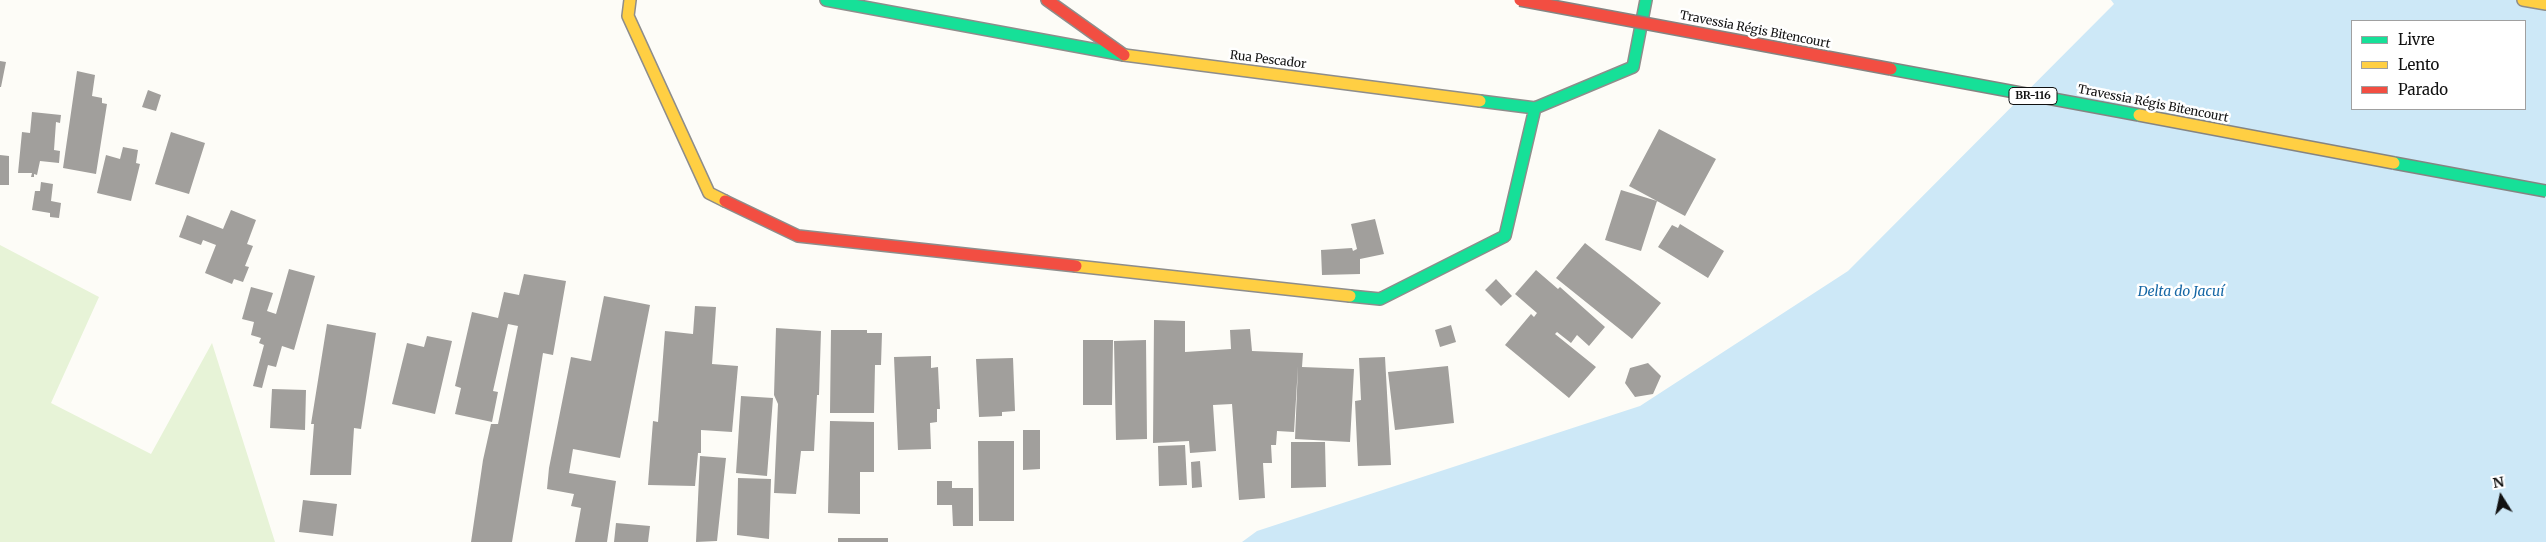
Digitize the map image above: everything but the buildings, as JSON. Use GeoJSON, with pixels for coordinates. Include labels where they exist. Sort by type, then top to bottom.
{"type":"FeatureCollection","features":[{"type":"Feature","properties":{"kind":"main road"},"geometry":{"type":"LineString","coordinates":[[630,0],[628,16],[709,193],[798,236],[1380,299],[1505,236],[1534,108]]}},
{"type":"Feature","properties":{"kind":"main road","name":"Rua Pescador"},"geometry":{"type":"LineString","coordinates":[[826,0],[1124,55],[1534,108],[1633,67],[1646,0]]}},
{"type":"Feature","properties":{"kind":"main road"},"geometry":{"type":"LineString","coordinates":[[1047,0],[1124,55]]}},
{"type":"Feature","properties":{"kind":"main road","name":"Travessia Régis Bitencourt"},"geometry":{"type":"LineString","coordinates":[[1520,0],[2546,191]]}},
{"type":"Feature","properties":{"kind":"main road"},"geometry":{"type":"LineString","coordinates":[[2522,0],[2546,4]]}},
{"type":"Feature","properties":{"kind":"green space"},"geometry":{"type":"Polygon","coordinates":[[[0,245],[99,297],[51,403],[151,454],[212,343],[275,542],[0,542],[0,245]]]}},
{"type":"Feature","properties":{"kind":"water","name":"Delta do Jacuí"},"geometry":{"type":"Polygon","coordinates":[[[2111,0],[2546,0],[2546,542],[1242,542],[1257,531],[1640,406],[1848,271],[2114,4],[2111,0]]]}},
{"type":"Feature","properties":{"kind":"traffic: fast"},"geometry":{"type":"LineString","coordinates":[[826,0],[1124,55]]}},
{"type":"Feature","properties":{"kind":"traffic: fast"},"geometry":{"type":"LineString","coordinates":[[1480,101],[1535,108],[1633,67],[1646,0]]}},
{"type":"Feature","properties":{"kind":"traffic: fast"},"geometry":{"type":"LineString","coordinates":[[1891,69],[2139,115]]}},
{"type":"Feature","properties":{"kind":"traffic: fast"},"geometry":{"type":"LineString","coordinates":[[1350,296],[1380,299],[1505,236],[1535,108]]}},
{"type":"Feature","properties":{"kind":"traffic: fast"},"geometry":{"type":"LineString","coordinates":[[2394,163],[2546,191]]}},
{"type":"Feature","properties":{"kind":"traffic: slow"},"geometry":{"type":"LineString","coordinates":[[630,0],[628,16],[709,193],[725,201]]}},
{"type":"Feature","properties":{"kind":"traffic: slow"},"geometry":{"type":"LineString","coordinates":[[2523,0],[2546,4]]}},
{"type":"Feature","properties":{"kind":"traffic: slow"},"geometry":{"type":"LineString","coordinates":[[1124,55],[1480,101]]}},
{"type":"Feature","properties":{"kind":"traffic: slow"},"geometry":{"type":"LineString","coordinates":[[2139,115],[2394,163]]}},
{"type":"Feature","properties":{"kind":"traffic: slow"},"geometry":{"type":"LineString","coordinates":[[1076,266],[1350,296]]}},
{"type":"Feature","properties":{"kind":"traffic: jam"},"geometry":{"type":"LineString","coordinates":[[1047,0],[1124,55]]}},
{"type":"Feature","properties":{"kind":"traffic: jam"},"geometry":{"type":"LineString","coordinates":[[1520,0],[1891,69]]}},
{"type":"Feature","properties":{"kind":"traffic: jam"},"geometry":{"type":"LineString","coordinates":[[725,201],[798,236],[1076,266]]}}]}
